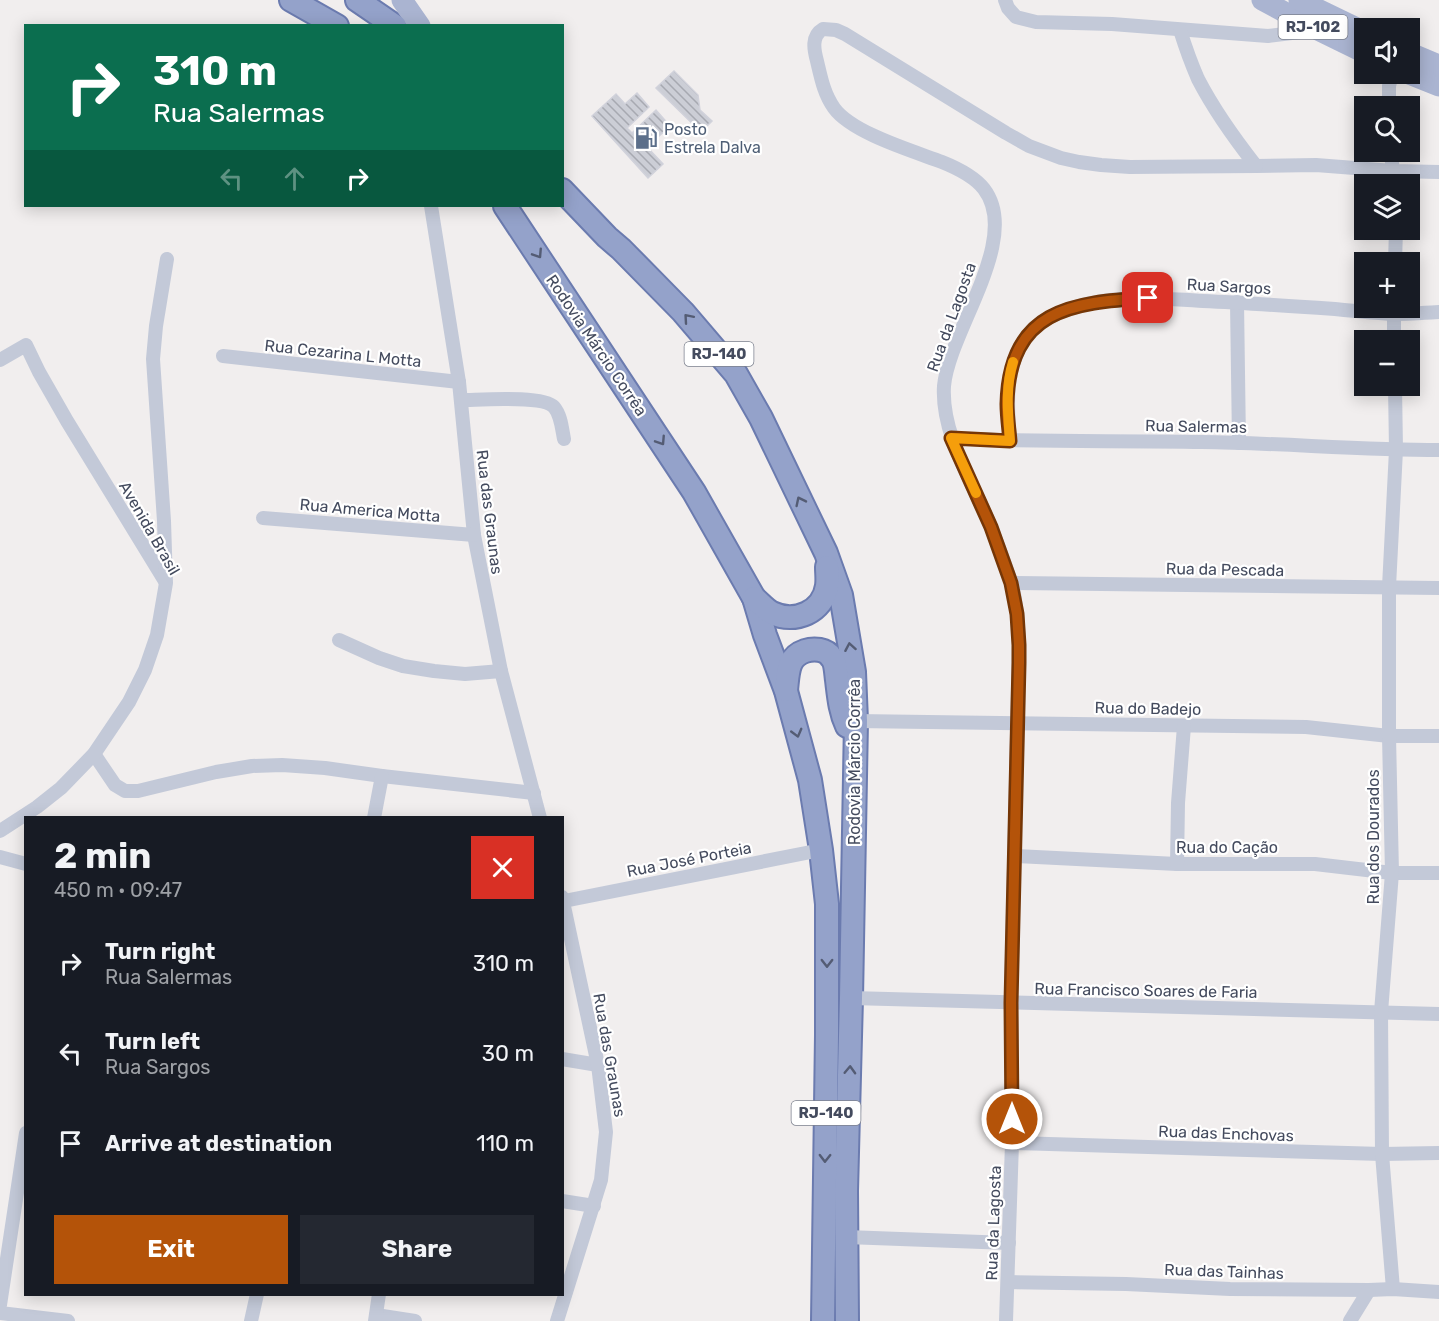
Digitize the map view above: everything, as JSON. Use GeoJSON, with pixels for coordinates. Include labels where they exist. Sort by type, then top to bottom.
{"type":"FeatureCollection","features":[{"type":"Feature","properties":{"kind":"highway"},"geometry":{"type":"LineString","coordinates":[[291,0],[333,24]]}},
{"type":"Feature","properties":{"kind":"highway"},"geometry":{"type":"LineString","coordinates":[[357,0],[391,24]]}},
{"type":"Feature","properties":{"kind":"highway","name":"Rodovia Márcio Corrêa"},"geometry":{"type":"LineString","coordinates":[[564,192],[683,312],[736,374],[761,418],[826,553],[841,595],[853,661],[856,721],[846,1236],[847,1321]]}},
{"type":"Feature","properties":{"kind":"highway","name":"Rodovia Márcio Corrêa"},"geometry":{"type":"LineString","coordinates":[[506,207],[694,492],[754,598],[786,691],[810,780],[827,904],[823,1321]]}},
{"type":"Feature","properties":{"kind":"highway"},"geometry":{"type":"LineString","coordinates":[[754,598],[770,612],[784,618],[799,617],[813,611],[823,600],[828,585],[826,553]]}},
{"type":"Feature","properties":{"kind":"highway"},"geometry":{"type":"LineString","coordinates":[[786,691],[789,664],[795,656],[808,650],[823,650],[832,657],[842,716],[855,747]]}},
{"type":"Feature","properties":{"kind":"main road"},"geometry":{"type":"LineString","coordinates":[[402,0],[419,24]]}},
{"type":"Feature","properties":{"kind":"main road","name":"RJ-102"},"geometry":{"type":"LineString","coordinates":[[1262,0],[1354,48]]}},
{"type":"Feature","properties":{"kind":"main road","name":"RJ-102"},"geometry":{"type":"LineString","coordinates":[[1299,0],[1354,27]]}},
{"type":"Feature","properties":{"kind":"main road"},"geometry":{"type":"LineString","coordinates":[[1420,57],[1439,65]]}},
{"type":"Feature","properties":{"kind":"main road"},"geometry":{"type":"LineString","coordinates":[[1420,78],[1439,86]]}},
{"type":"Feature","properties":{"kind":"street"},"geometry":{"type":"LineString","coordinates":[[1005,0],[1008,8],[1016,17],[1036,22],[1112,24],[1268,36],[1317,30]]}},
{"type":"Feature","properties":{"kind":"street","name":"Rua da Lagosta"},"geometry":{"type":"LineString","coordinates":[[1006,1321],[1012,1143],[1011,1003],[1019,645],[1017,614],[1011,583],[991,527],[951,438],[945,407],[945,384],[955,346],[989,261],[995,221],[991,201],[983,188],[972,178],[953,166],[863,130],[848,122],[836,110],[822,84],[814,46],[817,33],[828,29],[845,34],[1029,146],[1061,158],[1131,167],[1256,165]]}},
{"type":"Feature","properties":{"kind":"street"},"geometry":{"type":"LineString","coordinates":[[1180,30],[1198,78],[1216,110],[1234,138],[1256,165],[1316,165],[1369,174]]}},
{"type":"Feature","properties":{"kind":"street"},"geometry":{"type":"LineString","coordinates":[[1420,174],[1439,172]]}},
{"type":"Feature","properties":{"kind":"street","name":"Rua das Graunas"},"geometry":{"type":"LineString","coordinates":[[431,207],[459,382],[474,535],[501,671],[540,816]]}},
{"type":"Feature","properties":{"kind":"street"},"geometry":{"type":"LineString","coordinates":[[166,583],[153,359],[167,259]]}},
{"type":"Feature","properties":{"kind":"street","name":"Rua Sargos"},"geometry":{"type":"LineString","coordinates":[[1010,441],[1007,405],[1012,364],[1019,347],[1028,334],[1040,323],[1062,311],[1104,301],[1148,298],[1354,309]]}},
{"type":"Feature","properties":{"kind":"street"},"geometry":{"type":"LineString","coordinates":[[1237,302],[1239,442]]}},
{"type":"Feature","properties":{"kind":"street","name":"Rua Sargos"},"geometry":{"type":"LineString","coordinates":[[1420,312],[1439,312]]}},
{"type":"Feature","properties":{"kind":"street","name":"Avenida Brasil"},"geometry":{"type":"LineString","coordinates":[[0,360],[26,345],[67,421],[166,583],[157,635],[145,670],[129,702],[94,754],[61,788],[0,831]]}},
{"type":"Feature","properties":{"kind":"street","name":"Rua Cezarina L Motta"},"geometry":{"type":"LineString","coordinates":[[223,356],[459,382]]}},
{"type":"Feature","properties":{"kind":"street","name":"Rua dos Dourados"},"geometry":{"type":"LineString","coordinates":[[1393,1289],[1382,1154],[1382,1012],[1392,873],[1389,587],[1396,450],[1395,396]]}},
{"type":"Feature","properties":{"kind":"street"},"geometry":{"type":"LineString","coordinates":[[461,400],[529,399],[547,402],[552,404],[558,413],[564,439]]}},
{"type":"Feature","properties":{"kind":"street","name":"Rua Salermas"},"geometry":{"type":"LineString","coordinates":[[951,438],[1010,441],[1239,442],[1439,450]]}},
{"type":"Feature","properties":{"kind":"street","name":"Rua America Motta"},"geometry":{"type":"LineString","coordinates":[[263,518],[474,535]]}},
{"type":"Feature","properties":{"kind":"street","name":"Rua da Pescada"},"geometry":{"type":"LineString","coordinates":[[1011,583],[1439,588]]}},
{"type":"Feature","properties":{"kind":"street"},"geometry":{"type":"LineString","coordinates":[[339,640],[403,666],[465,674],[501,671]]}},
{"type":"Feature","properties":{"kind":"street","name":"Rua do Badejo"},"geometry":{"type":"LineString","coordinates":[[856,721],[1306,727],[1389,736],[1439,736]]}},
{"type":"Feature","properties":{"kind":"street"},"geometry":{"type":"LineString","coordinates":[[1177,864],[1178,802],[1184,726]]}},
{"type":"Feature","properties":{"kind":"street"},"geometry":{"type":"LineString","coordinates":[[94,754],[115,785],[130,792],[216,772],[252,766],[282,765],[534,793]]}},
{"type":"Feature","properties":{"kind":"street"},"geometry":{"type":"LineString","coordinates":[[374,816],[382,776]]}},
{"type":"Feature","properties":{"kind":"street","name":"Rua José Porteia"},"geometry":{"type":"LineString","coordinates":[[564,899],[821,850]]}},
{"type":"Feature","properties":{"kind":"street","name":"Rua do Cação"},"geometry":{"type":"LineString","coordinates":[[1014,856],[1177,864],[1315,864],[1392,873],[1439,873]]}},
{"type":"Feature","properties":{"kind":"street"},"geometry":{"type":"LineString","coordinates":[[0,857],[24,863]]}},
{"type":"Feature","properties":{"kind":"street","name":"Rua das Graunas"},"geometry":{"type":"LineString","coordinates":[[557,1321],[601,1180],[606,1132],[598,1065],[564,904]]}},
{"type":"Feature","properties":{"kind":"street","name":"Rua Francisco Soares de Faria"},"geometry":{"type":"LineString","coordinates":[[851,998],[1439,1014]]}},
{"type":"Feature","properties":{"kind":"street"},"geometry":{"type":"LineString","coordinates":[[564,1059],[598,1065]]}},
{"type":"Feature","properties":{"kind":"street","name":"Rua das Enchovas"},"geometry":{"type":"LineString","coordinates":[[1012,1143],[1382,1154],[1439,1153]]}},
{"type":"Feature","properties":{"kind":"street"},"geometry":{"type":"LineString","coordinates":[[0,1305],[24,1146]]}},
{"type":"Feature","properties":{"kind":"street"},"geometry":{"type":"LineString","coordinates":[[564,1201],[594,1206]]}},
{"type":"Feature","properties":{"kind":"street"},"geometry":{"type":"LineString","coordinates":[[846,1236],[1009,1243]]}},
{"type":"Feature","properties":{"kind":"street","name":"Rua das Tainhas"},"geometry":{"type":"LineString","coordinates":[[1008,1281],[1230,1288],[1393,1289],[1439,1292]]}},
{"type":"Feature","properties":{"kind":"street"},"geometry":{"type":"LineString","coordinates":[[1350,1321],[1369,1290]]}},
{"type":"Feature","properties":{"kind":"street"},"geometry":{"type":"LineString","coordinates":[[251,1321],[256,1296]]}},
{"type":"Feature","properties":{"kind":"street"},"geometry":{"type":"LineString","coordinates":[[379,1296],[376,1318],[415,1321]]}},
{"type":"Feature","properties":{"kind":"street"},"geometry":{"type":"LineString","coordinates":[[0,1313],[68,1321]]}},
{"type":"Feature","properties":{"kind":"building"},"geometry":{"type":"Polygon","coordinates":[[[674,71],[698,95],[700,110],[712,121],[701,132],[656,88],[674,71]]]}},
{"type":"Feature","properties":{"kind":"building"},"geometry":{"type":"Polygon","coordinates":[[[637,93],[649,107],[627,128],[632,133],[656,110],[670,126],[647,147],[663,164],[648,178],[592,116],[616,94],[625,104],[637,93]]]}},
{"type":"Feature","properties":{"kind":"slow traffic"},"geometry":{"type":"LineString","coordinates":[[976,493],[951,438],[1010,441],[1007,405],[1013,362]]}},
{"type":"Feature","properties":{"kind":"place","name":"Posto Estrela Dalva"},"geometry":{"type":"Point","coordinates":[646,138]}},
{"type":"Feature","properties":{"kind":"route"},"geometry":{"type":"LineString","coordinates":[[1012,1119],[1011,1003],[1019,663],[1017,614],[1011,583],[991,527],[951,438],[1010,441],[1007,405],[1012,364],[1019,347],[1040,323],[1062,311],[1104,301],[1148,298]]}}]}
